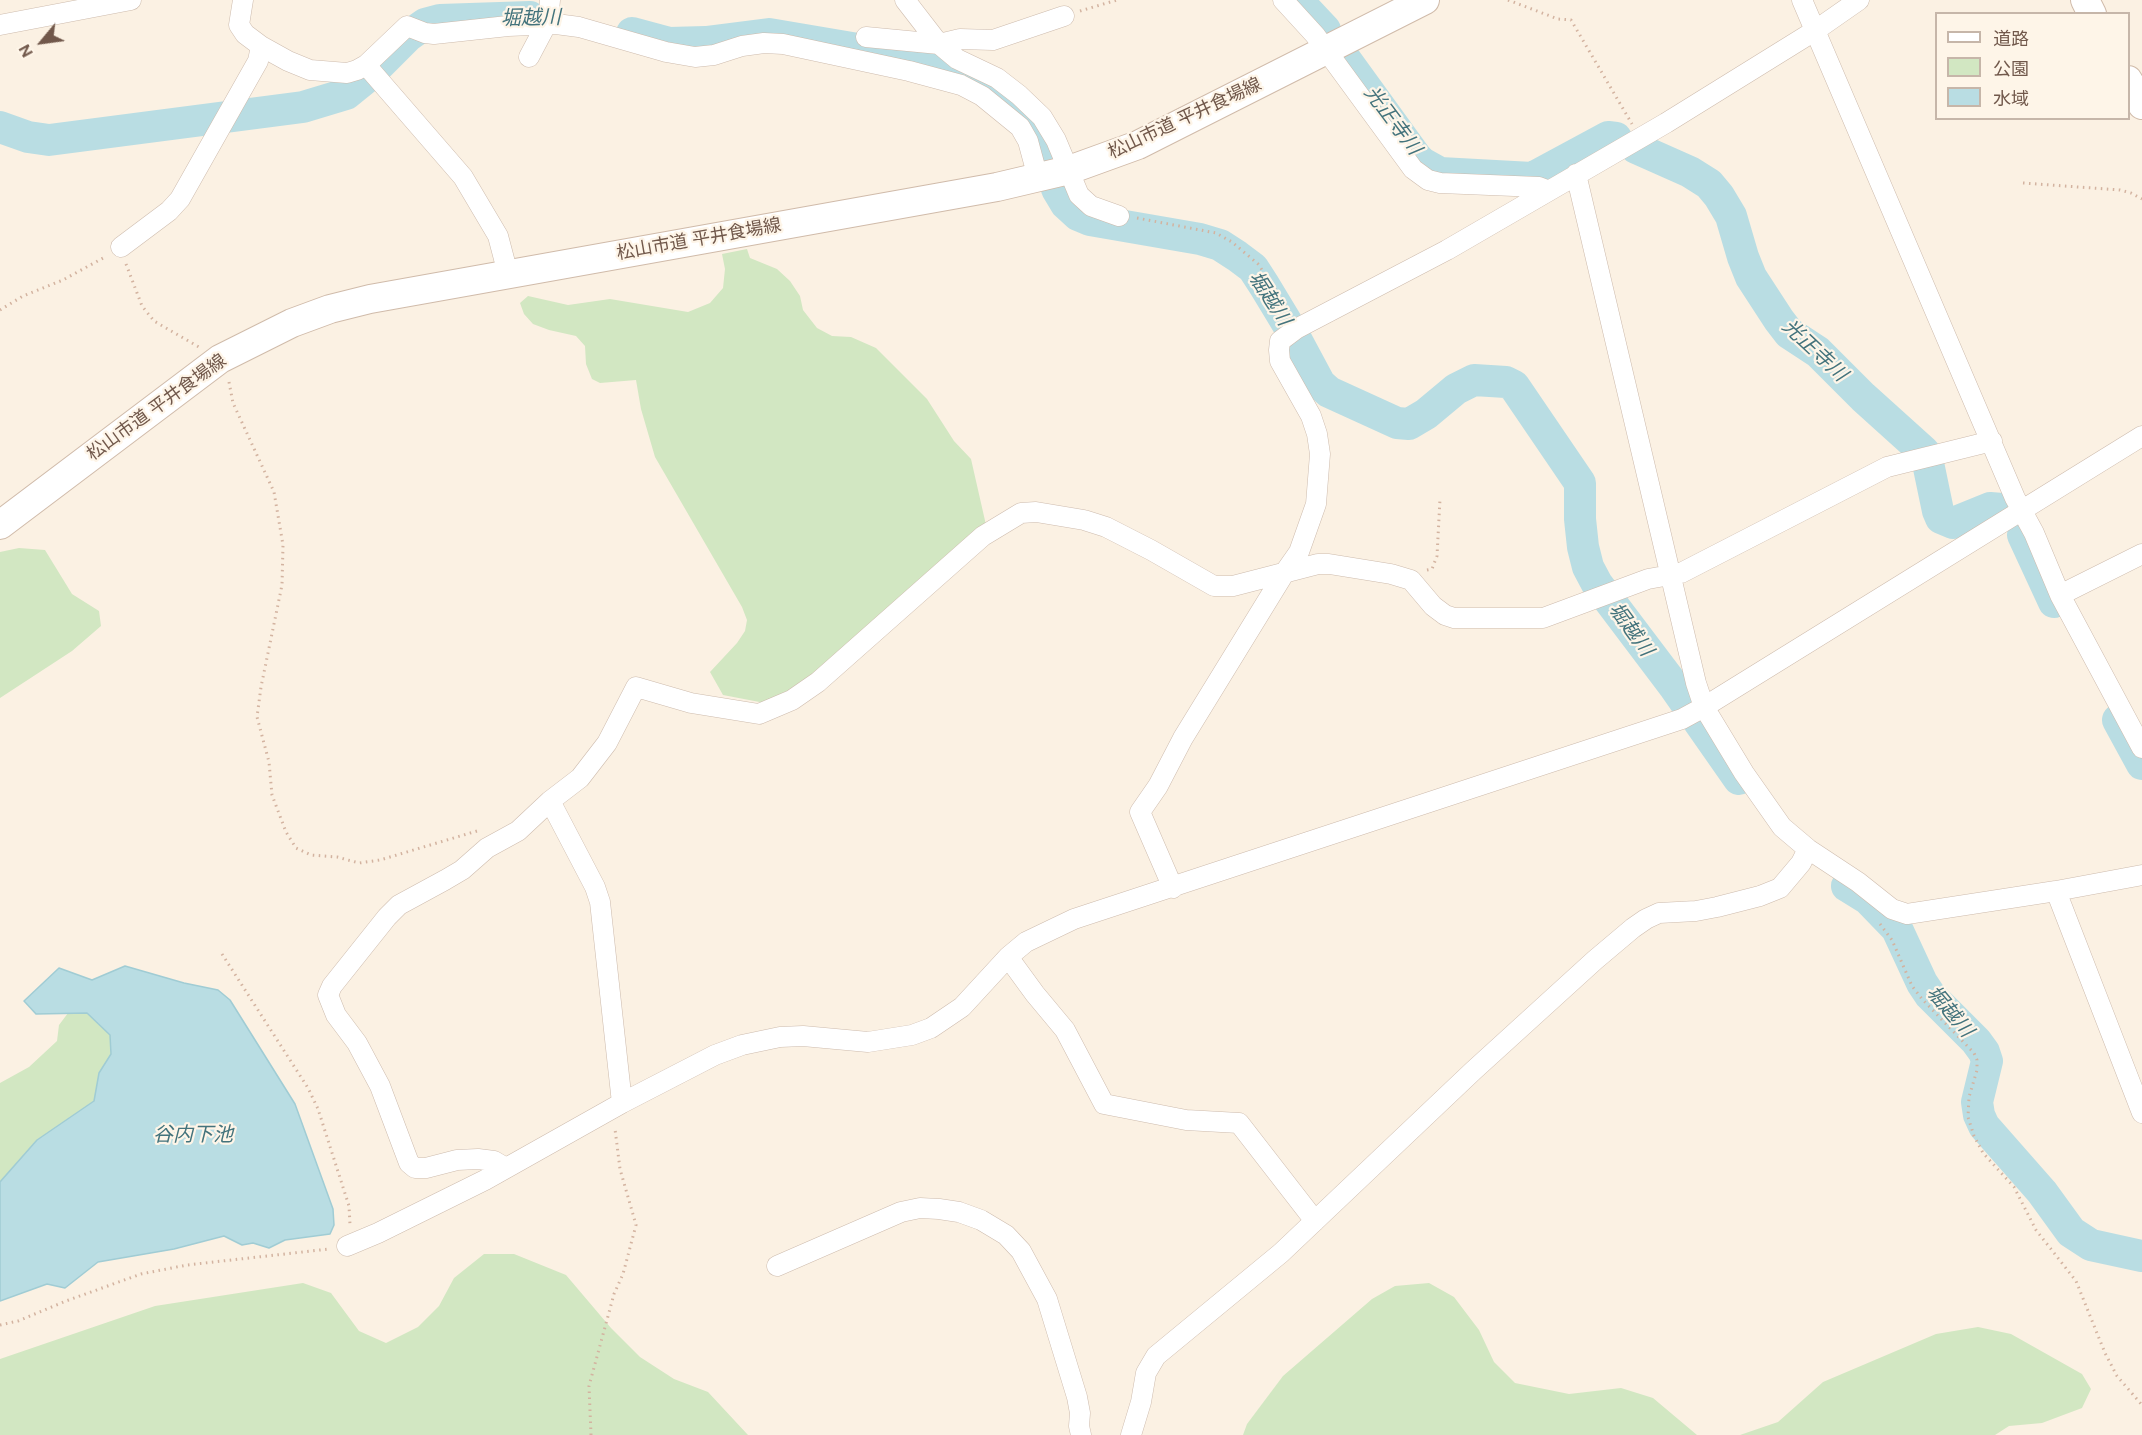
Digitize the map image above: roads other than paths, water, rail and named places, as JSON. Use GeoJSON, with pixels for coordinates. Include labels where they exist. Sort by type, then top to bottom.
{"type":"FeatureCollection","features":[{"type":"Feature","properties":{"kind":"street"},"geometry":{"type":"LineString","coordinates":[[0,25],[131,0]]}},
{"type":"Feature","properties":{"kind":"street"},"geometry":{"type":"LineString","coordinates":[[243,0],[239,25],[245,34],[261,46],[301,66],[323,72],[347,73],[371,70],[463,177],[498,236],[508,274]]}},
{"type":"Feature","properties":{"kind":"street"},"geometry":{"type":"LineString","coordinates":[[905,0],[939,44],[957,59],[997,78],[1042,117],[1056,140],[1079,195],[1091,206],[1119,216]]}},
{"type":"Feature","properties":{"kind":"street"},"geometry":{"type":"LineString","coordinates":[[1282,0],[1327,50],[1413,169],[1428,180],[1440,183],[1539,187],[1548,190]]}},
{"type":"Feature","properties":{"kind":"street","name":"松山市道 平井食場線"},"geometry":{"type":"LineString","coordinates":[[0,525],[220,358],[292,323],[330,309],[370,299],[997,187],[1069,170],[1138,145],[1425,0]]}},
{"type":"Feature","properties":{"kind":"street"},"geometry":{"type":"LineString","coordinates":[[1802,0],[2015,498],[2034,533],[2060,595],[2142,748]]}},
{"type":"Feature","properties":{"kind":"street"},"geometry":{"type":"LineString","coordinates":[[1173,888],[1140,812],[1158,786],[1183,738],[1299,552],[1317,504],[1320,454],[1311,416],[1280,362],[1280,341],[1294,330],[1447,250],[1640,137],[1816,30],[1859,0]]}},
{"type":"Feature","properties":{"kind":"street"},"geometry":{"type":"LineString","coordinates":[[371,70],[407,27],[417,31],[549,13],[579,27],[666,52],[695,57],[714,55],[742,46],[764,43],[912,58],[939,44],[960,39],[993,40],[1064,16]]}},
{"type":"Feature","properties":{"kind":"street"},"geometry":{"type":"LineString","coordinates":[[529,57],[549,13]]}},
{"type":"Feature","properties":{"kind":"street"},"geometry":{"type":"LineString","coordinates":[[866,37],[912,58],[982,96],[1000,109],[1020,127],[1028,141],[1038,178]]}},
{"type":"Feature","properties":{"kind":"street"},"geometry":{"type":"LineString","coordinates":[[121,247],[180,199],[258,61],[261,46]]}},
{"type":"Feature","properties":{"kind":"street"},"geometry":{"type":"LineString","coordinates":[[2130,84],[2142,105]]}},
{"type":"Feature","properties":{"kind":"street"},"geometry":{"type":"LineString","coordinates":[[1576,174],[1696,683],[1694,713],[1782,827],[1805,854],[1858,882],[1892,909],[1907,914],[2142,875]]}},
{"type":"Feature","properties":{"kind":"street"},"geometry":{"type":"LineString","coordinates":[[347,1246],[378,1233],[506,1168],[716,1054],[742,1045],[780,1037],[803,1035],[868,1041],[912,1035],[931,1028],[962,1007],[1008,957],[1026,942],[1074,919],[1694,713],[2142,436]]}},
{"type":"Feature","properties":{"kind":"street"},"geometry":{"type":"LineString","coordinates":[[506,1168],[494,1161],[478,1159],[457,1160],[426,1168],[415,1168],[409,1163],[380,1086],[357,1043],[336,1015],[328,995],[332,986],[399,905],[462,870],[487,848],[518,831],[550,801],[580,778],[607,743],[636,687],[691,703],[759,714],[792,700],[818,682],[982,536],[1021,513],[1036,512],[1084,520],[1106,527],[1214,586],[1233,586],[1318,564],[1329,564],[1391,574],[1411,580],[1433,606],[1445,615],[1455,618],[1543,618],[1648,579],[1681,573],[1887,467],[1992,441]]}},
{"type":"Feature","properties":{"kind":"street"},"geometry":{"type":"LineString","coordinates":[[2060,595],[2142,554]]}},
{"type":"Feature","properties":{"kind":"street"},"geometry":{"type":"LineString","coordinates":[[550,801],[595,887],[600,903],[617,1106]]}},
{"type":"Feature","properties":{"kind":"street"},"geometry":{"type":"LineString","coordinates":[[1131,1435],[1141,1402],[1146,1373],[1155,1356],[1281,1253],[1473,1071],[1595,960],[1639,923],[1659,913],[1696,911],[1760,896],[1780,888],[1805,854]]}},
{"type":"Feature","properties":{"kind":"street"},"geometry":{"type":"LineString","coordinates":[[2056,891],[2142,1113]]}},
{"type":"Feature","properties":{"kind":"street"},"geometry":{"type":"LineString","coordinates":[[1008,957],[1065,1030],[1104,1104],[1178,1118],[1239,1123],[1315,1221]]}},
{"type":"Feature","properties":{"kind":"street"},"geometry":{"type":"LineString","coordinates":[[777,1266],[901,1212],[920,1208],[939,1209],[959,1212],[981,1220],[1006,1235],[1021,1251],[1047,1299],[1077,1397],[1081,1435]]}},
{"type":"Feature","properties":{"kind":"water","name":"谷内下池"},"geometry":{"type":"Polygon","coordinates":[[[125,966],[218,990],[230,1000],[295,1104],[333,1209],[334,1225],[330,1234],[285,1240],[269,1248],[253,1243],[242,1245],[224,1236],[174,1249],[98,1262],[65,1288],[47,1284],[0,1301],[0,1182],[37,1140],[94,1101],[99,1073],[111,1054],[110,1035],[87,1013],[36,1014],[24,1001],[59,968],[92,980],[125,966]]]}},
{"type":"Feature","properties":{"kind":"waterway","name":"光正寺川"},"geometry":{"type":"LineString","coordinates":[[1297,0],[1325,30]]}},
{"type":"Feature","properties":{"kind":"waterway","name":"堀越川"},"geometry":{"type":"LineString","coordinates":[[0,127],[28,137],[49,140],[303,107],[346,94],[367,77],[408,36],[425,24],[440,20],[530,17]]}},
{"type":"Feature","properties":{"kind":"waterway","name":"堀越川"},"geometry":{"type":"LineString","coordinates":[[632,33],[669,43],[706,42],[769,34],[899,56],[983,85],[1004,98],[1034,129],[1046,159]]}},
{"type":"Feature","properties":{"kind":"waterway","name":"光正寺川"},"geometry":{"type":"LineString","coordinates":[[1345,59],[1416,157],[1440,173],[1532,178],[1608,137],[1616,138]]}},
{"type":"Feature","properties":{"kind":"waterway","name":"光正寺川"},"geometry":{"type":"LineString","coordinates":[[1636,148],[1690,172],[1709,184],[1719,196],[1731,216],[1751,277],[1789,333],[1818,352],[1863,397],[1924,452],[1941,518],[1953,523],[1990,508],[2002,509]]}},
{"type":"Feature","properties":{"kind":"waterway","name":"堀越川"},"geometry":{"type":"LineString","coordinates":[[1057,189],[1066,204],[1078,215],[1090,220],[1200,239],[1220,245],[1237,256],[1253,268],[1290,328],[1320,384],[1329,392],[1397,423],[1409,424],[1426,414],[1456,389],[1474,380],[1506,382],[1514,386],[1580,483],[1583,547],[1588,567],[1597,584],[1674,686],[1739,779]]}},
{"type":"Feature","properties":{"kind":"waterway","name":"光正寺川"},"geometry":{"type":"LineString","coordinates":[[2023,535],[2054,602]]}},
{"type":"Feature","properties":{"kind":"waterway","name":"光正寺川"},"geometry":{"type":"LineString","coordinates":[[2118,720],[2142,764]]}},
{"type":"Feature","properties":{"kind":"waterway","name":"堀越川"},"geometry":{"type":"LineString","coordinates":[[1847,886],[1868,899],[1897,929],[1930,995],[1984,1052],[1987,1061],[1977,1102],[1984,1126],[2042,1192],[2071,1232],[2091,1245],[2142,1256]]}}]}
